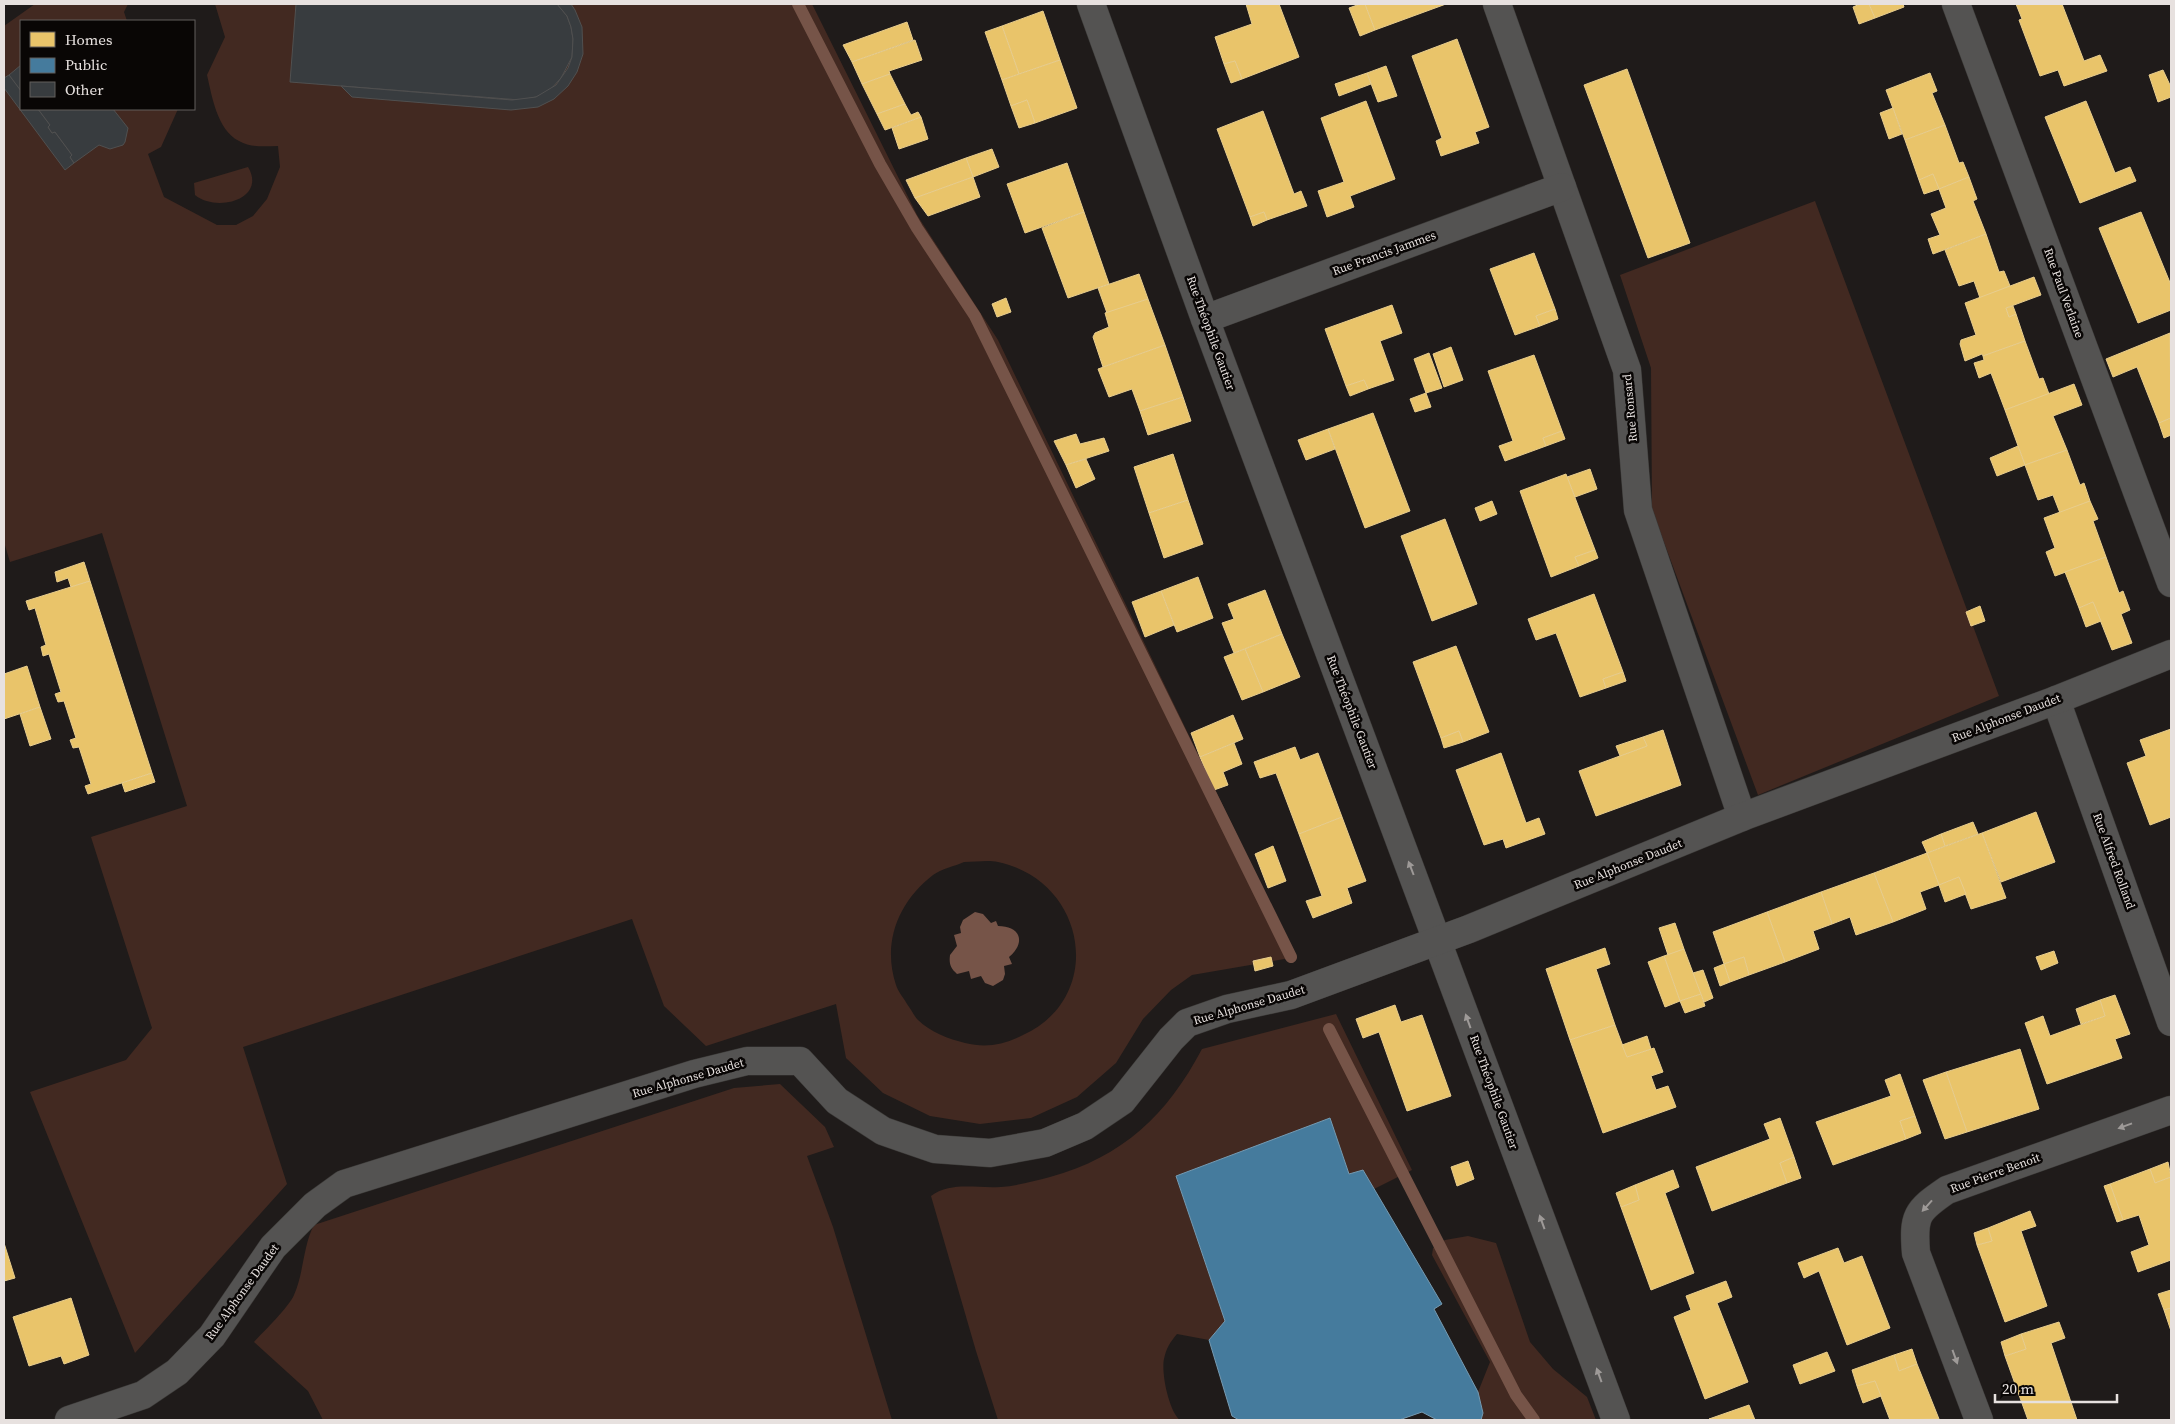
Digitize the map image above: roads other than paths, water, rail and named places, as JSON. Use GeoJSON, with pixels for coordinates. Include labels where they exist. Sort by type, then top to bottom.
{"type":"FeatureCollection","features":[{"type":"Feature","properties":{"kind":"street","name":"Rue Théophile Gautier"},"geometry":{"type":"LineString","coordinates":[[1091,4],[1205,318],[1616,1420]]}},
{"type":"Feature","properties":{"kind":"street","name":"Rue Ronsard"},"geometry":{"type":"LineString","coordinates":[[1497,4],[1627,370],[1638,510],[1742,817]]}},
{"type":"Feature","properties":{"kind":"street","name":"Rue Paul Verlaine"},"geometry":{"type":"LineString","coordinates":[[1956,4],[2171,583]]}},
{"type":"Feature","properties":{"kind":"street","name":"Rue Francis Jammes"},"geometry":{"type":"LineString","coordinates":[[1205,318],[1562,187]]}},
{"type":"Feature","properties":{"kind":"street","name":"Rue Alphonse Daudet"},"geometry":{"type":"LineString","coordinates":[[69,1420],[143,1395],[177,1372],[212,1336],[273,1247],[314,1205],[344,1184],[694,1074],[747,1061],[800,1061],[837,1101],[883,1131],[935,1149],[990,1153],[1045,1143],[1085,1126],[1122,1101],[1171,1039],[1187,1023],[1228,1010],[1291,995],[1469,929],[1742,817],[2056,700],[2171,654]]}},
{"type":"Feature","properties":{"kind":"street","name":"Rue Alfred Rolland"},"geometry":{"type":"LineString","coordinates":[[2056,700],[2171,1022]]}},
{"type":"Feature","properties":{"kind":"street","name":"Rue Pierre Benoit"},"geometry":{"type":"LineString","coordinates":[[1979,1420],[1916,1253],[1914,1226],[1926,1204],[1947,1190],[2171,1110]]}},
{"type":"Feature","properties":{"kind":"waterway"},"geometry":{"type":"LineString","coordinates":[[798,4],[880,164],[917,228],[975,316],[1291,957]]}},
{"type":"Feature","properties":{"kind":"waterway"},"geometry":{"type":"LineString","coordinates":[[1329,1029],[1516,1395],[1534,1420]]}}]}
